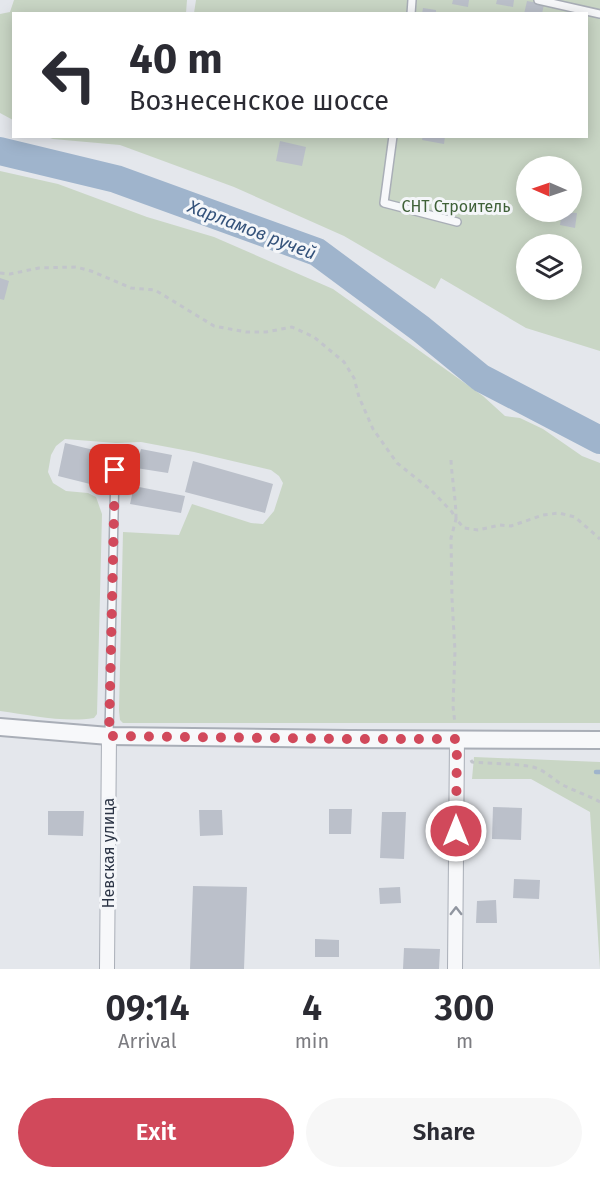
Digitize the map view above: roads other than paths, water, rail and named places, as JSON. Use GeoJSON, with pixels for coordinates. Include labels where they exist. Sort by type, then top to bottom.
{"type":"FeatureCollection","features":[{"type":"Feature","properties":{"kind":"street"},"geometry":{"type":"LineString","coordinates":[[0,728],[109,736],[600,740]]}},
{"type":"Feature","properties":{"kind":"street","name":"Невская улица"},"geometry":{"type":"LineString","coordinates":[[107,969],[109,736]]}},
{"type":"Feature","properties":{"kind":"street"},"geometry":{"type":"LineString","coordinates":[[455,969],[457,739]]}},
{"type":"Feature","properties":{"kind":"lane"},"geometry":{"type":"LineString","coordinates":[[538,0],[600,14]]}},
{"type":"Feature","properties":{"kind":"lane"},"geometry":{"type":"LineString","coordinates":[[393,138],[384,203],[457,222]]}},
{"type":"Feature","properties":{"kind":"lane"},"geometry":{"type":"LineString","coordinates":[[109,736],[115,470]]}},
{"type":"Feature","properties":{"kind":"waterway","name":"Харламов ручей"},"geometry":{"type":"LineString","coordinates":[[0,151],[116,179],[317,252],[421,329],[481,378],[600,440]]}},
{"type":"Feature","properties":{"kind":"park label","name":"СНТ Строитель"},"geometry":{"type":"Point","coordinates":[456,206]}}]}
